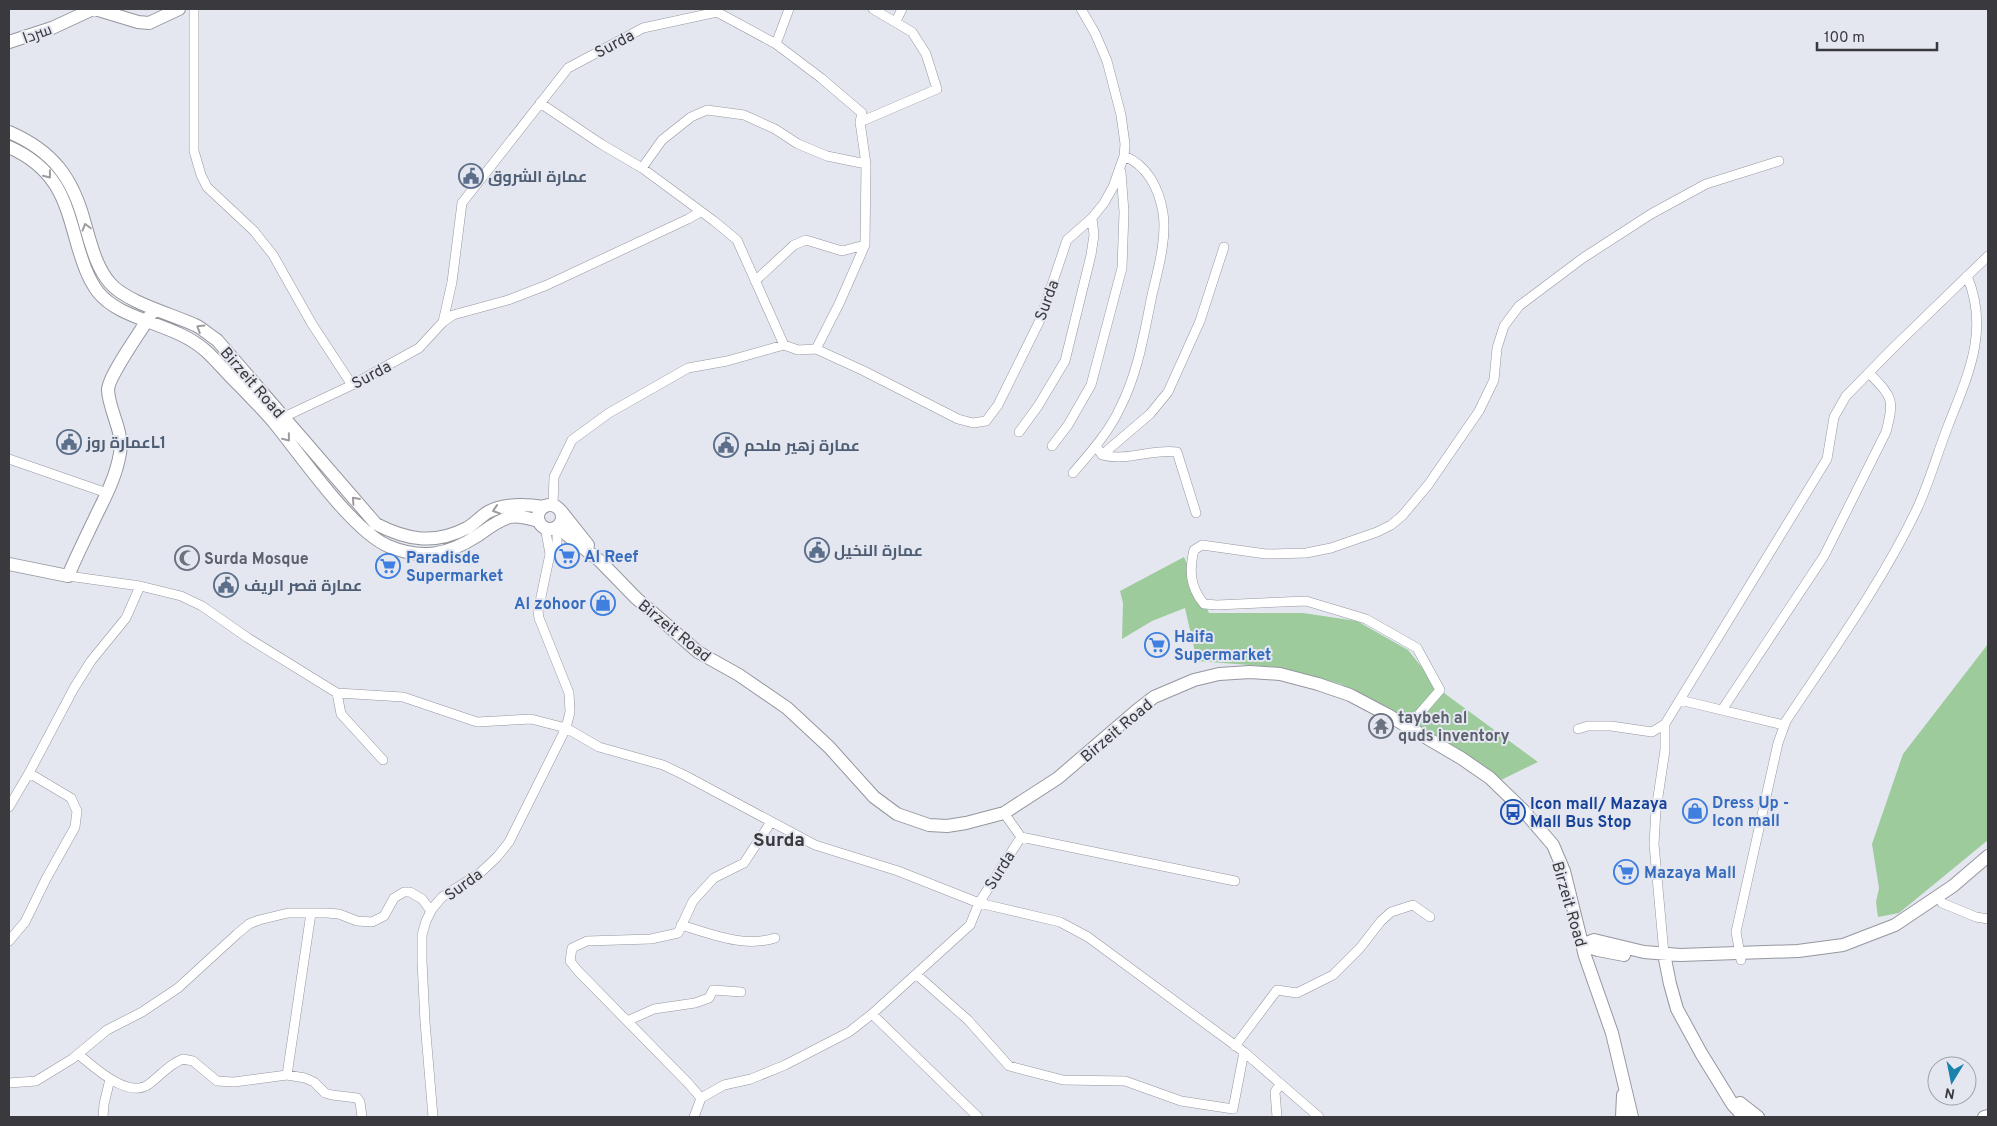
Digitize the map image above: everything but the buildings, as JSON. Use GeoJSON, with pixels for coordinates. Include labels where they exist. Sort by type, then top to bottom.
{"type":"FeatureCollection","features":[{"type":"Feature","properties":{"kind":"main road","name":"سردا"},"geometry":{"type":"LineString","coordinates":[[9,42],[52,28],[94,9],[138,22],[149,23],[179,9]]}},
{"type":"Feature","properties":{"kind":"main road","name":"Birzeit Road"},"geometry":{"type":"LineString","coordinates":[[9,132],[22,137],[44,152],[63,170],[75,193],[100,267],[111,284],[126,296],[197,326],[216,340],[279,420],[327,489],[365,532],[387,545],[411,553],[439,553],[462,545],[510,517],[520,516],[547,525]]}},
{"type":"Feature","properties":{"kind":"main road","name":"Birzeit Road"},"geometry":{"type":"LineString","coordinates":[[9,147],[33,160],[44,170],[59,189],[66,202],[83,264],[90,281],[106,301],[118,309],[174,330],[205,350],[279,420],[376,524],[396,534],[417,539],[445,537],[468,528],[488,512],[499,508],[517,504],[553,508]]}},
{"type":"Feature","properties":{"kind":"main road"},"geometry":{"type":"LineString","coordinates":[[9,564],[25,569],[68,576],[118,466],[121,450],[108,388],[114,374],[154,308]]}},
{"type":"Feature","properties":{"kind":"main road"},"geometry":{"type":"LineString","coordinates":[[118,309],[133,326],[135,340]]}},
{"type":"Feature","properties":{"kind":"main road"},"geometry":{"type":"LineString","coordinates":[[135,340],[158,329],[174,330]]}},
{"type":"Feature","properties":{"kind":"main road"},"geometry":{"type":"LineString","coordinates":[[553,508],[538,516],[547,525],[578,544],[600,561]]}},
{"type":"Feature","properties":{"kind":"main road"},"geometry":{"type":"LineString","coordinates":[[547,525],[562,520],[553,508]]}},
{"type":"Feature","properties":{"kind":"main road"},"geometry":{"type":"LineString","coordinates":[[553,508],[600,561]]}},
{"type":"Feature","properties":{"kind":"main road","name":"Birzeit Road"},"geometry":{"type":"LineString","coordinates":[[600,561],[636,598],[698,652],[739,675],[787,708],[829,747],[874,797],[897,814],[929,825],[947,826],[966,823],[1004,813],[1058,778],[1136,711],[1154,698],[1194,680],[1220,674],[1250,672],[1280,674],[1350,695],[1462,758],[1490,778],[1539,827],[1553,845],[1564,871],[1585,956],[1612,1032],[1632,1117]]}},
{"type":"Feature","properties":{"kind":"main road"},"geometry":{"type":"LineString","coordinates":[[1582,945],[1598,950],[1665,958],[1740,956],[1827,948],[1872,935],[1895,925],[1954,886],[1988,856]]}},
{"type":"Feature","properties":{"kind":"main road"},"geometry":{"type":"LineString","coordinates":[[1740,956],[1799,958],[1844,952],[1874,942],[1898,931],[1942,903],[1988,866]]}},
{"type":"Feature","properties":{"kind":"main road"},"geometry":{"type":"LineString","coordinates":[[1665,958],[1677,1008],[1700,1053],[1733,1105],[1744,1117]]}},
{"type":"Feature","properties":{"kind":"main road"},"geometry":{"type":"LineString","coordinates":[[1622,1117],[1623,1078]]}},
{"type":"Feature","properties":{"kind":"main road"},"geometry":{"type":"LineString","coordinates":[[1719,1082],[1746,1109],[1758,1117]]}},
{"type":"Feature","properties":{"kind":"main road"},"geometry":{"type":"LineString","coordinates":[[1984,1117],[1988,1116]]}},
{"type":"Feature","properties":{"kind":"street"},"geometry":{"type":"LineString","coordinates":[[194,9],[194,151],[201,175],[207,187],[254,230],[273,255],[316,331],[352,385]]}},
{"type":"Feature","properties":{"kind":"street"},"geometry":{"type":"LineString","coordinates":[[776,44],[789,9]]}},
{"type":"Feature","properties":{"kind":"street"},"geometry":{"type":"LineString","coordinates":[[860,122],[937,89],[926,54],[912,32],[873,9]]}},
{"type":"Feature","properties":{"kind":"street"},"geometry":{"type":"LineString","coordinates":[[896,21],[902,9]]}},
{"type":"Feature","properties":{"kind":"street","name":"Surda"},"geometry":{"type":"LineString","coordinates":[[553,508],[554,477],[572,440],[609,413],[688,368],[727,361],[784,346],[798,350],[816,349],[958,419],[973,423],[986,420],[998,405],[1040,320],[1067,240],[1092,218],[1104,204],[1113,187],[1124,156],[1125,144],[1121,115],[1107,61],[1095,33],[1081,9]]}},
{"type":"Feature","properties":{"kind":"street","name":"Surda"},"geometry":{"type":"LineString","coordinates":[[279,420],[352,385],[419,348],[443,322],[452,282],[462,203],[568,68],[643,28],[717,12],[776,44],[821,78],[862,113],[860,122],[866,164],[865,245],[839,304],[816,349]]}},
{"type":"Feature","properties":{"kind":"street"},"geometry":{"type":"LineString","coordinates":[[540,103],[642,168],[736,240],[784,346]]}},
{"type":"Feature","properties":{"kind":"street"},"geometry":{"type":"LineString","coordinates":[[642,168],[662,140],[691,117],[707,110],[744,115],[775,129],[798,144],[827,156],[866,164]]}},
{"type":"Feature","properties":{"kind":"street"},"geometry":{"type":"LineString","coordinates":[[1073,472],[1096,446],[1119,411],[1136,370],[1162,252],[1163,214],[1159,195],[1152,179],[1136,160],[1124,156]]}},
{"type":"Feature","properties":{"kind":"street"},"geometry":{"type":"LineString","coordinates":[[1408,727],[1440,690],[1417,648],[1366,619],[1306,601],[1204,604],[1196,594],[1192,579],[1191,562],[1194,550],[1202,545],[1266,554],[1306,553],[1331,548],[1377,532],[1391,525],[1402,516],[1428,485],[1479,411],[1494,380],[1497,348],[1504,326],[1518,306],[1583,258],[1651,214],[1706,184],[1779,160]]}},
{"type":"Feature","properties":{"kind":"street"},"geometry":{"type":"LineString","coordinates":[[1052,446],[1068,425],[1091,385],[1122,268],[1124,212],[1120,169]]}},
{"type":"Feature","properties":{"kind":"street"},"geometry":{"type":"LineString","coordinates":[[443,322],[453,315],[508,300],[547,285],[700,212]]}},
{"type":"Feature","properties":{"kind":"street"},"geometry":{"type":"LineString","coordinates":[[1019,432],[1038,406],[1065,361],[1091,255],[1094,235],[1092,218]]}},
{"type":"Feature","properties":{"kind":"street"},"geometry":{"type":"LineString","coordinates":[[755,280],[794,246],[806,240],[842,251],[865,245]]}},
{"type":"Feature","properties":{"kind":"street"},"geometry":{"type":"LineString","coordinates":[[1102,455],[1150,414],[1168,392],[1200,322],[1224,247]]}},
{"type":"Feature","properties":{"kind":"street"},"geometry":{"type":"LineString","coordinates":[[1578,729],[1588,726],[1611,726],[1652,732],[1665,724],[1827,459],[1834,417],[1846,396],[1988,256]]}},
{"type":"Feature","properties":{"kind":"street"},"geometry":{"type":"LineString","coordinates":[[1740,956],[1736,932],[1778,743],[1784,725],[1889,561],[1916,510],[1960,393],[1975,345],[1978,326],[1977,308],[1967,276]]}},
{"type":"Feature","properties":{"kind":"street"},"geometry":{"type":"LineString","coordinates":[[1722,710],[1824,556],[1886,432],[1892,411],[1891,400],[1886,391],[1869,373]]}},
{"type":"Feature","properties":{"kind":"street"},"geometry":{"type":"LineString","coordinates":[[1096,446],[1102,455],[1114,457],[1167,450],[1177,452],[1196,513]]}},
{"type":"Feature","properties":{"kind":"street"},"geometry":{"type":"LineString","coordinates":[[9,459],[107,493]]}},
{"type":"Feature","properties":{"kind":"street","name":"Surda"},"geometry":{"type":"LineString","coordinates":[[433,1117],[422,961],[422,935],[426,921],[431,911],[442,898],[452,889],[480,873],[509,842],[566,728],[570,712],[569,693],[539,618],[538,611],[553,550],[547,525]]}},
{"type":"Feature","properties":{"kind":"street"},"geometry":{"type":"LineString","coordinates":[[553,550],[568,544],[578,544]]}},
{"type":"Feature","properties":{"kind":"street"},"geometry":{"type":"LineString","coordinates":[[68,576],[140,586],[181,596],[202,606],[248,638],[337,693],[403,697],[477,722],[530,720],[566,728],[599,747],[664,765],[815,845],[898,871],[979,903],[1060,922],[1088,937],[1244,1052],[1319,1117]]}},
{"type":"Feature","properties":{"kind":"street"},"geometry":{"type":"LineString","coordinates":[[9,807],[74,688],[91,661],[126,618],[140,586]]}},
{"type":"Feature","properties":{"kind":"street"},"geometry":{"type":"LineString","coordinates":[[337,693],[342,714],[383,760]]}},
{"type":"Feature","properties":{"kind":"street"},"geometry":{"type":"LineString","coordinates":[[1680,700],[1784,725]]}},
{"type":"Feature","properties":{"kind":"street"},"geometry":{"type":"LineString","coordinates":[[1665,724],[1665,750],[1656,810],[1654,844],[1665,958]]}},
{"type":"Feature","properties":{"kind":"street"},"geometry":{"type":"LineString","coordinates":[[9,941],[25,922],[76,822],[75,805],[71,798],[29,773]]}},
{"type":"Feature","properties":{"kind":"street","name":"Surda"},"geometry":{"type":"LineString","coordinates":[[701,1098],[724,1085],[785,1066],[849,1032],[917,975],[970,925],[979,903],[1020,837],[1004,813]]}},
{"type":"Feature","properties":{"kind":"street"},"geometry":{"type":"LineString","coordinates":[[694,1117],[701,1098],[578,971],[570,961],[572,948],[587,941],[651,939],[678,933],[693,901],[714,878],[744,863],[771,822]]}},
{"type":"Feature","properties":{"kind":"street"},"geometry":{"type":"LineString","coordinates":[[1020,837],[1235,882]]}},
{"type":"Feature","properties":{"kind":"street"},"geometry":{"type":"LineString","coordinates":[[9,1083],[36,1081],[78,1054],[107,1030],[142,1012],[178,988],[249,924],[278,915],[311,913],[339,914],[358,921],[372,922],[384,916],[394,898],[404,892],[410,892],[422,899],[431,911]]}},
{"type":"Feature","properties":{"kind":"street"},"geometry":{"type":"LineString","coordinates":[[1942,903],[1976,917],[1988,919]]}},
{"type":"Feature","properties":{"kind":"street"},"geometry":{"type":"LineString","coordinates":[[1235,1046],[1277,990],[1297,993],[1333,975],[1360,948],[1381,921],[1391,912],[1413,905],[1430,917]]}},
{"type":"Feature","properties":{"kind":"street"},"geometry":{"type":"LineString","coordinates":[[287,1075],[311,913]]}},
{"type":"Feature","properties":{"kind":"street"},"geometry":{"type":"LineString","coordinates":[[681,925],[740,942],[767,941],[776,938]]}},
{"type":"Feature","properties":{"kind":"street"},"geometry":{"type":"LineString","coordinates":[[917,975],[968,1020],[1009,1066],[1063,1080],[1125,1081],[1181,1102],[1233,1109],[1244,1052]]}},
{"type":"Feature","properties":{"kind":"street"},"geometry":{"type":"LineString","coordinates":[[627,1021],[654,1009],[695,1003],[709,998],[713,990],[742,992]]}},
{"type":"Feature","properties":{"kind":"street"},"geometry":{"type":"LineString","coordinates":[[872,1014],[978,1117]]}},
{"type":"Feature","properties":{"kind":"street"},"geometry":{"type":"LineString","coordinates":[[78,1054],[110,1079],[123,1086],[138,1089],[143,1088],[164,1070],[183,1059],[193,1061],[212,1078],[224,1082],[287,1075],[305,1078],[314,1082],[325,1093],[332,1096],[357,1098],[360,1102],[362,1117]]}},
{"type":"Feature","properties":{"kind":"street"},"geometry":{"type":"LineString","coordinates":[[103,1117],[110,1079]]}},
{"type":"Feature","properties":{"kind":"street"},"geometry":{"type":"LineString","coordinates":[[1276,1117],[1275,1092],[1280,1084]]}},
{"type":"Feature","properties":{"kind":"green space"},"geometry":{"type":"Polygon","coordinates":[[[1184,557],[1209,613],[1303,613],[1357,621],[1408,650],[1440,690],[1538,762],[1495,783],[1341,684],[1275,667],[1197,661],[1185,608],[1152,621],[1122,639],[1123,603],[1120,591],[1184,557]]]}},
{"type":"Feature","properties":{"kind":"green space"},"geometry":{"type":"Polygon","coordinates":[[[1988,644],[1988,840],[1899,913],[1878,917],[1876,902],[1879,888],[1872,844],[1903,754],[1988,644]]]}},
{"type":"Feature","properties":{"kind":"place","name":"عمارة الشروق"},"geometry":{"type":"Point","coordinates":[471,176]}},
{"type":"Feature","properties":{"kind":"place","name":"عمارة روزL1"},"geometry":{"type":"Point","coordinates":[69,442]}},
{"type":"Feature","properties":{"kind":"place","name":"عمارة زهير ملحم"},"geometry":{"type":"Point","coordinates":[726,445]}},
{"type":"Feature","properties":{"kind":"place","name":"عمارة النخيل"},"geometry":{"type":"Point","coordinates":[817,550]}},
{"type":"Feature","properties":{"kind":"place","name":"Al Reef"},"geometry":{"type":"Point","coordinates":[567,556]}},
{"type":"Feature","properties":{"kind":"place","name":"Surda Mosque"},"geometry":{"type":"Point","coordinates":[187,558]}},
{"type":"Feature","properties":{"kind":"place","name":"Paradisde Supermarket"},"geometry":{"type":"Point","coordinates":[388,566]}},
{"type":"Feature","properties":{"kind":"place","name":"عمارة قصر الريف"},"geometry":{"type":"Point","coordinates":[226,585]}},
{"type":"Feature","properties":{"kind":"place","name":"Al zohoor"},"geometry":{"type":"Point","coordinates":[603,603]}},
{"type":"Feature","properties":{"kind":"place","name":"Haifa Supermarket"},"geometry":{"type":"Point","coordinates":[1157,645]}},
{"type":"Feature","properties":{"kind":"place","name":"taybeh al quds inventory"},"geometry":{"type":"Point","coordinates":[1381,726]}},
{"type":"Feature","properties":{"kind":"place","name":"Dress Up - Icon mall"},"geometry":{"type":"Point","coordinates":[1695,811]}},
{"type":"Feature","properties":{"kind":"place","name":"Icon mall/ Mazaya Mall Bus Stop"},"geometry":{"type":"Point","coordinates":[1513,812]}},
{"type":"Feature","properties":{"kind":"place","name":"Mazaya Mall"},"geometry":{"type":"Point","coordinates":[1626,872]}},
{"type":"Feature","properties":{"kind":"district","name":"Surda"},"geometry":{"type":"Point","coordinates":[779,839]}}]}
